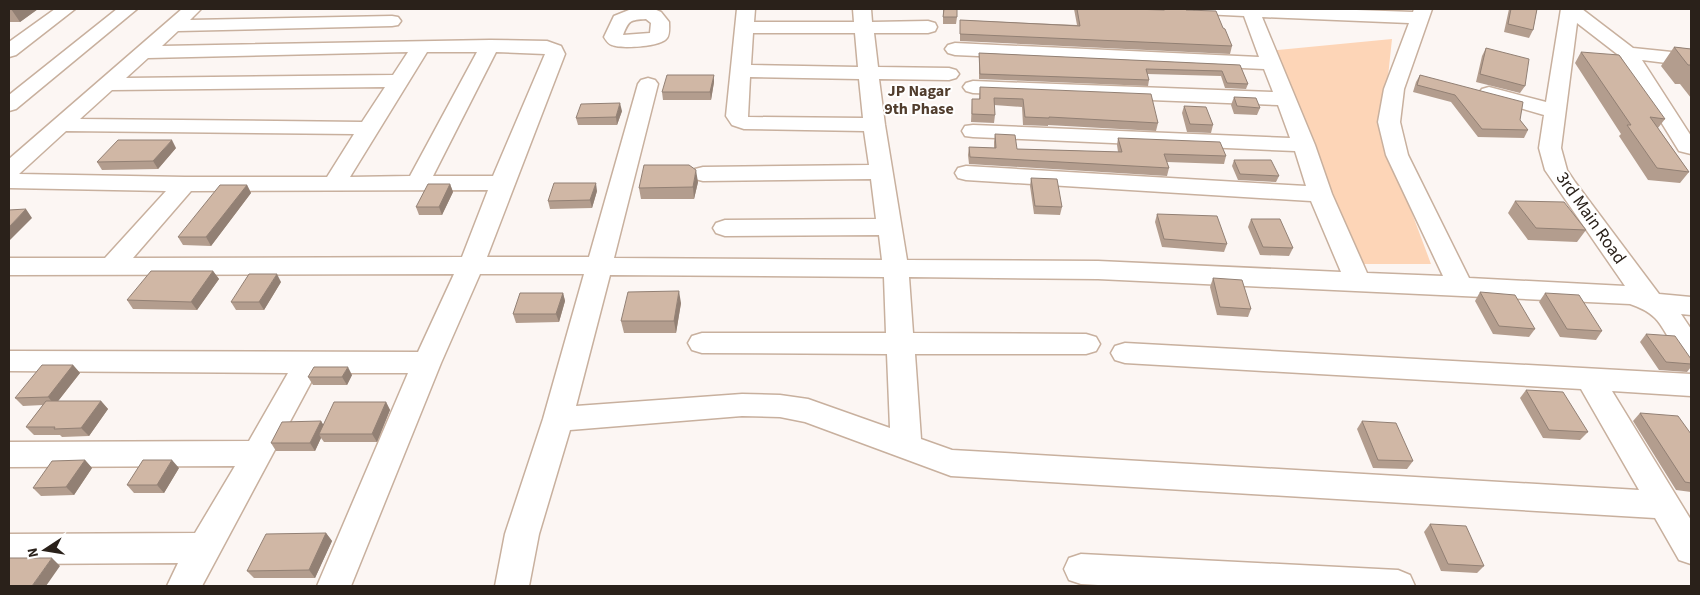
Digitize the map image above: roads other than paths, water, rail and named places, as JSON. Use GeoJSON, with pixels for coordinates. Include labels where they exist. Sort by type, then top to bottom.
{"type":"FeatureCollection","features":[{"type":"Feature","properties":{"kind":"street"},"geometry":{"type":"LineString","coordinates":[[9,51],[66,9]]}},
{"type":"Feature","properties":{"kind":"street"},"geometry":{"type":"LineString","coordinates":[[9,106],[128,9]]}},
{"type":"Feature","properties":{"kind":"street"},"geometry":{"type":"LineString","coordinates":[[9,171],[192,9]]}},
{"type":"Feature","properties":{"kind":"street"},"geometry":{"type":"LineString","coordinates":[[1203,9],[1421,13],[1410,72],[1394,89],[1389,122],[1397,155],[1460,286]]}},
{"type":"Feature","properties":{"kind":"street"},"geometry":{"type":"LineString","coordinates":[[1570,9],[1628,53],[1690,148]]}},
{"type":"Feature","properties":{"kind":"street","name":"3rd Main Road"},"geometry":{"type":"LineString","coordinates":[[1570,9],[1550,148],[1556,170],[1651,302]]}},
{"type":"Feature","properties":{"kind":"street"},"geometry":{"type":"LineString","coordinates":[[1250,10],[1304,145],[1320,194],[1358,280]]}},
{"type":"Feature","properties":{"kind":"street"},"geometry":{"type":"LineString","coordinates":[[874,125],[744,123],[739,121],[737,116],[745,18],[863,18],[928,27]]}},
{"type":"Feature","properties":{"kind":"street"},"geometry":{"type":"LineString","coordinates":[[863,18],[874,125],[896,269],[906,448]]}},
{"type":"Feature","properties":{"kind":"street"},"geometry":{"type":"LineString","coordinates":[[172,26],[392,21]]}},
{"type":"Feature","properties":{"kind":"street"},"geometry":{"type":"LineString","coordinates":[[1567,31],[1587,29],[1602,32]]}},
{"type":"Feature","properties":{"kind":"street"},"geometry":{"type":"LineString","coordinates":[[334,183],[421,46]]}},
{"type":"Feature","properties":{"kind":"street"},"geometry":{"type":"LineString","coordinates":[[144,52],[490,46],[547,47],[552,48],[555,54],[502,183],[471,265],[427,363],[334,586]]}},
{"type":"Feature","properties":{"kind":"street"},"geometry":{"type":"LineString","coordinates":[[418,183],[490,46]]}},
{"type":"Feature","properties":{"kind":"street"},"geometry":{"type":"LineString","coordinates":[[955,49],[1271,63]]}},
{"type":"Feature","properties":{"kind":"street"},"geometry":{"type":"LineString","coordinates":[[1628,53],[1691,60]]}},
{"type":"Feature","properties":{"kind":"street"},"geometry":{"type":"LineString","coordinates":[[741,71],[949,74]]}},
{"type":"Feature","properties":{"kind":"street"},"geometry":{"type":"LineString","coordinates":[[107,84],[398,81]]}},
{"type":"Feature","properties":{"kind":"street"},"geometry":{"type":"LineString","coordinates":[[512,586],[522,534],[558,419],[648,84]]}},
{"type":"Feature","properties":{"kind":"street"},"geometry":{"type":"LineString","coordinates":[[973,88],[1285,99]]}},
{"type":"Feature","properties":{"kind":"street"},"geometry":{"type":"LineString","coordinates":[[1474,89],[1556,111]]}},
{"type":"Feature","properties":{"kind":"street"},"geometry":{"type":"LineString","coordinates":[[60,125],[368,128]]}},
{"type":"Feature","properties":{"kind":"street"},"geometry":{"type":"LineString","coordinates":[[973,131],[1304,145]]}},
{"type":"Feature","properties":{"kind":"street"},"geometry":{"type":"LineString","coordinates":[[703,174],[881,172]]}},
{"type":"Feature","properties":{"kind":"street"},"geometry":{"type":"LineString","coordinates":[[966,174],[1320,194]]}},
{"type":"Feature","properties":{"kind":"street"},"geometry":{"type":"LineString","coordinates":[[9,181],[185,184],[502,183]]}},
{"type":"Feature","properties":{"kind":"street"},"geometry":{"type":"LineString","coordinates":[[112,266],[185,184]]}},
{"type":"Feature","properties":{"kind":"street"},"geometry":{"type":"LineString","coordinates":[[725,228],[890,227]]}},
{"type":"Feature","properties":{"kind":"street"},"geometry":{"type":"LineString","coordinates":[[14,274],[112,266],[471,265],[1098,270],[1358,280],[1633,295],[1651,302],[1664,311],[1691,349]]}},
{"type":"Feature","properties":{"kind":"street"},"geometry":{"type":"LineString","coordinates":[[1651,302],[1691,306]]}},
{"type":"Feature","properties":{"kind":"street"},"geometry":{"type":"LineString","coordinates":[[702,343],[1086,344]]}},
{"type":"Feature","properties":{"kind":"street"},"geometry":{"type":"LineString","coordinates":[[1126,353],[1691,384]]}},
{"type":"Feature","properties":{"kind":"street"},"geometry":{"type":"LineString","coordinates":[[9,362],[427,363]]}},
{"type":"Feature","properties":{"kind":"street"},"geometry":{"type":"LineString","coordinates":[[184,586],[307,364]]}},
{"type":"Feature","properties":{"kind":"street"},"geometry":{"type":"LineString","coordinates":[[1590,379],[1691,548]]}},
{"type":"Feature","properties":{"kind":"street"},"geometry":{"type":"LineString","coordinates":[[558,419],[742,405],[780,406],[808,411],[951,463],[1664,505]]}},
{"type":"Feature","properties":{"kind":"street"},"geometry":{"type":"LineString","coordinates":[[9,454],[258,453]]}},
{"type":"Feature","properties":{"kind":"street"},"geometry":{"type":"LineString","coordinates":[[9,548],[204,548]]}},
{"type":"Feature","properties":{"kind":"street"},"geometry":{"type":"LineString","coordinates":[[1081,569],[1398,586]]}},
{"type":"Feature","properties":{"kind":"district","name":"JP Nagar 9th Phase"},"geometry":{"type":"Point","coordinates":[919,100]}}]}
